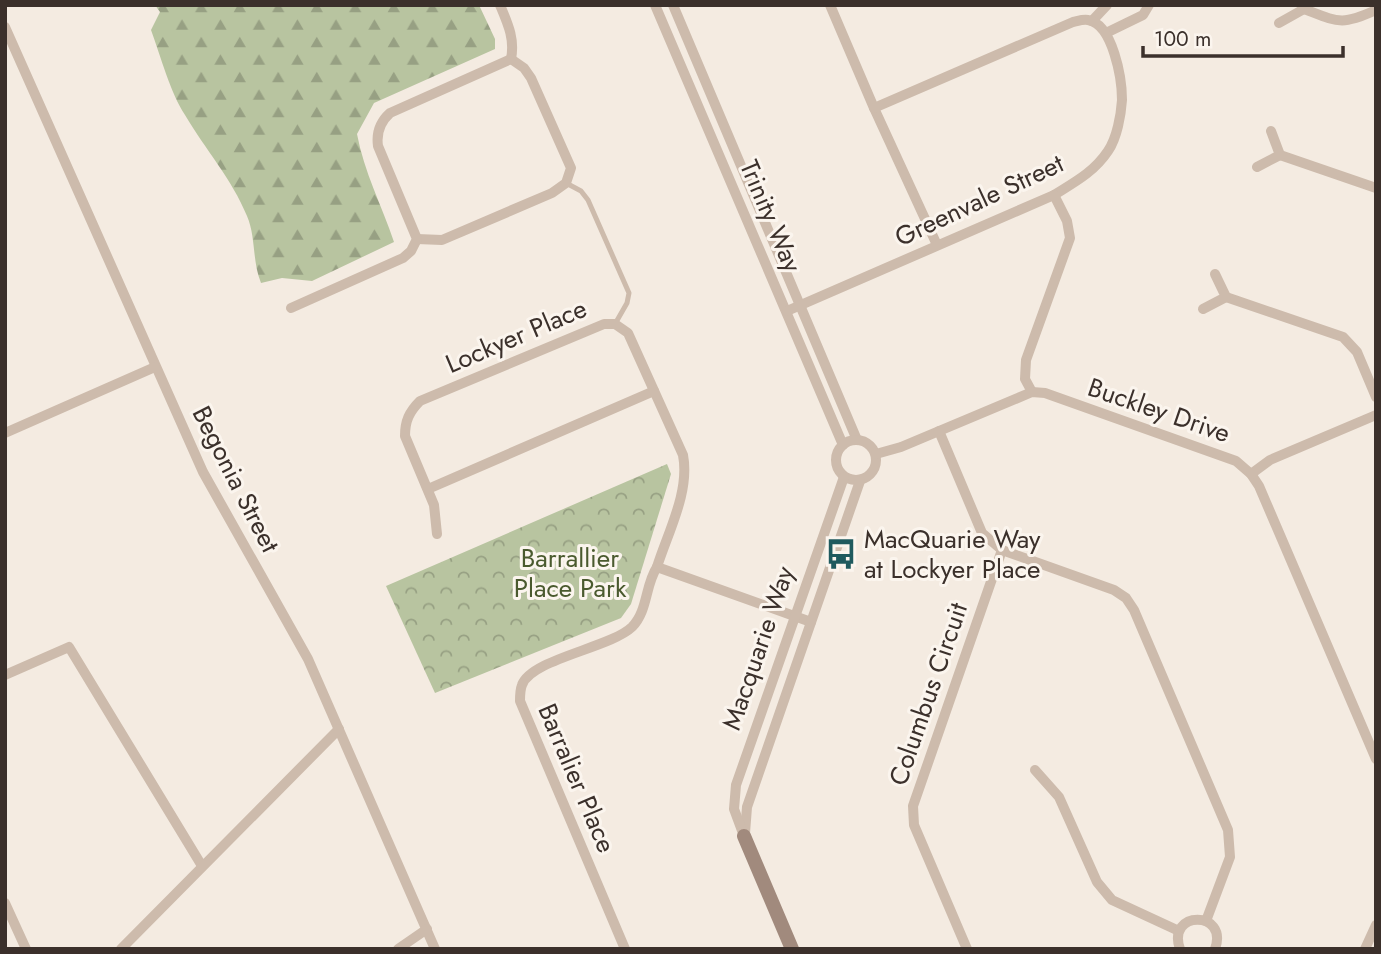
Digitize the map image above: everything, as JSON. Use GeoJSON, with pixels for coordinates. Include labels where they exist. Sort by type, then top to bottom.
{"type":"FeatureCollection","features":[{"type":"Feature","properties":{"kind":"street"},"geometry":{"type":"LineString","coordinates":[[500,5],[510,30],[513,47],[511,59]]}},
{"type":"Feature","properties":{"kind":"street","name":"Trinity Way"},"geometry":{"type":"LineString","coordinates":[[655,5],[843,444],[836,461],[838,470],[844,477]]}},
{"type":"Feature","properties":{"kind":"street","name":"Trinity Way"},"geometry":{"type":"LineString","coordinates":[[673,5],[858,440],[869,444],[876,454]]}},
{"type":"Feature","properties":{"kind":"street"},"geometry":{"type":"LineString","coordinates":[[830,5],[937,245]]}},
{"type":"Feature","properties":{"kind":"street"},"geometry":{"type":"LineString","coordinates":[[874,108],[1073,22],[1092,20],[1107,5]]}},
{"type":"Feature","properties":{"kind":"street"},"geometry":{"type":"LineString","coordinates":[[1106,33],[1143,15],[1149,5]]}},
{"type":"Feature","properties":{"kind":"street"},"geometry":{"type":"LineString","coordinates":[[1279,23],[1303,7],[1339,22],[1353,20],[1376,10]]}},
{"type":"Feature","properties":{"kind":"street","name":"Greenvale Street"},"geometry":{"type":"LineString","coordinates":[[787,311],[1054,195],[1088,174],[1109,150],[1122,99],[1119,68],[1106,33],[1092,20]]}},
{"type":"Feature","properties":{"kind":"street","name":"Begonia Street"},"geometry":{"type":"LineString","coordinates":[[5,27],[202,472],[308,659],[435,949]]}},
{"type":"Feature","properties":{"kind":"street"},"geometry":{"type":"LineString","coordinates":[[417,239],[442,240],[552,193],[566,183],[571,168],[537,89],[524,68],[511,59]]}},
{"type":"Feature","properties":{"kind":"street"},"geometry":{"type":"LineString","coordinates":[[291,308],[404,258],[417,239],[378,146],[376,137],[382,121],[390,113],[511,59]]}},
{"type":"Feature","properties":{"kind":"street"},"geometry":{"type":"LineString","coordinates":[[1271,131],[1280,155]]}},
{"type":"Feature","properties":{"kind":"street"},"geometry":{"type":"LineString","coordinates":[[1257,167],[1280,155],[1376,188]]}},
{"type":"Feature","properties":{"kind":"street"},"geometry":{"type":"LineString","coordinates":[[844,477],[860,481],[874,471],[876,454],[901,447],[1032,392],[1025,379],[1026,360],[1070,238],[1067,221],[1054,195]]}},
{"type":"Feature","properties":{"kind":"street"},"geometry":{"type":"LineString","coordinates":[[1215,274],[1226,297],[1343,337],[1357,352],[1376,397]]}},
{"type":"Feature","properties":{"kind":"street"},"geometry":{"type":"LineString","coordinates":[[1203,309],[1226,297]]}},
{"type":"Feature","properties":{"kind":"street","name":"Lockyer Place"},"geometry":{"type":"LineString","coordinates":[[437,534],[434,505],[405,436],[405,425],[410,411],[420,401],[604,324],[615,324],[628,333],[683,455],[686,470],[684,485],[657,567]]}},
{"type":"Feature","properties":{"kind":"street"},"geometry":{"type":"LineString","coordinates":[[5,433],[155,367]]}},
{"type":"Feature","properties":{"kind":"street"},"geometry":{"type":"LineString","coordinates":[[428,489],[654,391]]}},
{"type":"Feature","properties":{"kind":"street","name":"Buckley Drive"},"geometry":{"type":"LineString","coordinates":[[1032,392],[1045,393],[1236,461],[1251,474],[1259,486],[1376,759]]}},
{"type":"Feature","properties":{"kind":"street"},"geometry":{"type":"LineString","coordinates":[[1251,474],[1270,460],[1376,415]]}},
{"type":"Feature","properties":{"kind":"street"},"geometry":{"type":"LineString","coordinates":[[939,431],[982,533],[1002,550],[1114,590],[1126,598],[1134,610],[1228,830],[1230,856],[1206,921]]}},
{"type":"Feature","properties":{"kind":"street"},"geometry":{"type":"LineString","coordinates":[[843,444],[858,440]]}},
{"type":"Feature","properties":{"kind":"street","name":"Macquarie Way"},"geometry":{"type":"LineString","coordinates":[[792,949],[734,809],[736,785],[844,477]]}},
{"type":"Feature","properties":{"kind":"street","name":"Macquarie Way"},"geometry":{"type":"LineString","coordinates":[[744,836],[747,807],[860,481]]}},
{"type":"Feature","properties":{"kind":"street","name":"Columbus Circuit"},"geometry":{"type":"LineString","coordinates":[[967,949],[912,815],[1002,550]]}},
{"type":"Feature","properties":{"kind":"street"},"geometry":{"type":"LineString","coordinates":[[657,567],[811,622]]}},
{"type":"Feature","properties":{"kind":"street","name":"Barralier Place"},"geometry":{"type":"LineString","coordinates":[[625,949],[520,701],[522,684],[535,670],[620,635],[633,626],[641,614],[651,576],[657,567]]}},
{"type":"Feature","properties":{"kind":"street"},"geometry":{"type":"LineString","coordinates":[[5,675],[69,648],[202,866]]}},
{"type":"Feature","properties":{"kind":"street"},"geometry":{"type":"LineString","coordinates":[[121,949],[339,729]]}},
{"type":"Feature","properties":{"kind":"street"},"geometry":{"type":"LineString","coordinates":[[1035,770],[1059,797],[1104,893],[1112,900],[1179,931]]}},
{"type":"Feature","properties":{"kind":"street"},"geometry":{"type":"LineString","coordinates":[[5,903],[26,949]]}},
{"type":"Feature","properties":{"kind":"street"},"geometry":{"type":"LineString","coordinates":[[1180,949],[1177,937],[1179,931],[1187,922],[1200,919],[1215,929],[1217,948]]}},
{"type":"Feature","properties":{"kind":"street"},"geometry":{"type":"LineString","coordinates":[[1365,949],[1376,925]]}},
{"type":"Feature","properties":{"kind":"street"},"geometry":{"type":"LineString","coordinates":[[398,949],[428,929]]}},
{"type":"Feature","properties":{"kind":"lane"},"geometry":{"type":"LineString","coordinates":[[566,183],[581,191],[588,200],[629,293],[627,303],[615,324]]}},
{"type":"Feature","properties":{"kind":"green space"},"geometry":{"type":"Polygon","coordinates":[[[155,5],[479,5],[495,39],[495,49],[374,103],[357,134],[394,242],[312,281],[282,278],[261,283],[250,224],[241,202],[185,115],[170,85],[151,30],[160,12],[155,5]]]}},
{"type":"Feature","properties":{"kind":"green space","name":"Barrallier Place Park"},"geometry":{"type":"Polygon","coordinates":[[[667,464],[671,474],[631,604],[621,618],[435,693],[386,586],[667,464]]]}},
{"type":"Feature","properties":{"kind":"place","name":"MacQuarie Way at Lockyer Place"},"geometry":{"type":"Point","coordinates":[841,554]}}]}
